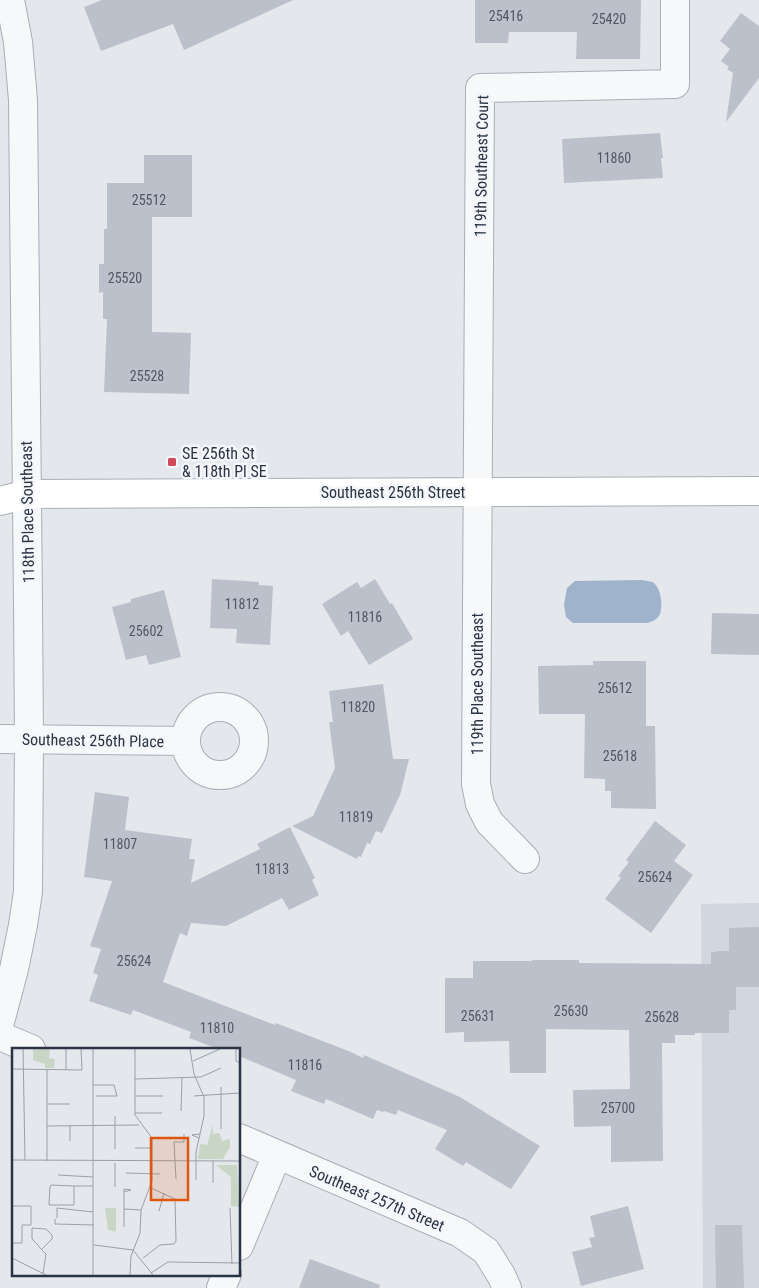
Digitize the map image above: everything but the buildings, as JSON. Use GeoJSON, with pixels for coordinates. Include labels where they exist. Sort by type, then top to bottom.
{"type":"FeatureCollection","features":[{"type":"Feature","properties":{"kind":"main road","name":"Southeast 256th Street"},"geometry":{"type":"LineString","coordinates":[[0,482],[28,494]]}},
{"type":"Feature","properties":{"kind":"main road","name":"Southeast 256th Street"},"geometry":{"type":"LineString","coordinates":[[0,500],[28,494],[759,491]]}},
{"type":"Feature","properties":{"kind":"street","name":"118th Place Southeast"},"geometry":{"type":"LineString","coordinates":[[0,1022],[14,969],[28,892],[28,494],[12,214],[23,100],[18,42],[10,0]]}},
{"type":"Feature","properties":{"kind":"street","name":"119th Southeast Court"},"geometry":{"type":"LineString","coordinates":[[478,491],[480,88],[675,84],[675,0]]}},
{"type":"Feature","properties":{"kind":"street","name":"119th Place Southeast"},"geometry":{"type":"LineString","coordinates":[[478,491],[476,784],[480,804],[489,822],[526,860]]}},
{"type":"Feature","properties":{"kind":"street","name":"Southeast 256th Place"},"geometry":{"type":"LineString","coordinates":[[0,739],[186,741]]}},
{"type":"Feature","properties":{"kind":"street"},"geometry":{"type":"LineString","coordinates":[[0,1036],[29,1048]]}},
{"type":"Feature","properties":{"kind":"street","name":"Southeast 257th Street"},"geometry":{"type":"LineString","coordinates":[[240,1138],[460,1233],[486,1251],[504,1282]]}},
{"type":"Feature","properties":{"kind":"street"},"geometry":{"type":"LineString","coordinates":[[240,1244],[277,1155]]}},
{"type":"Feature","properties":{"kind":"street"},"geometry":{"type":"LineString","coordinates":[[221,1288],[226,1276]]}},
{"type":"Feature","properties":{"kind":"shaded area"},"geometry":{"type":"Polygon","coordinates":[[[759,903],[759,1288],[703,1288],[701,904],[759,903]]]}},
{"type":"Feature","properties":{"kind":"water"},"geometry":{"type":"Polygon","coordinates":[[[642,580],[654,583],[660,593],[661,611],[657,618],[652,621],[646,623],[573,623],[566,617],[564,605],[567,588],[575,581],[642,580]]]}},
{"type":"Feature","properties":{"kind":"place","name":"SE 256th St & 118th Pl SE"},"geometry":{"type":"Point","coordinates":[172,462]}}]}
